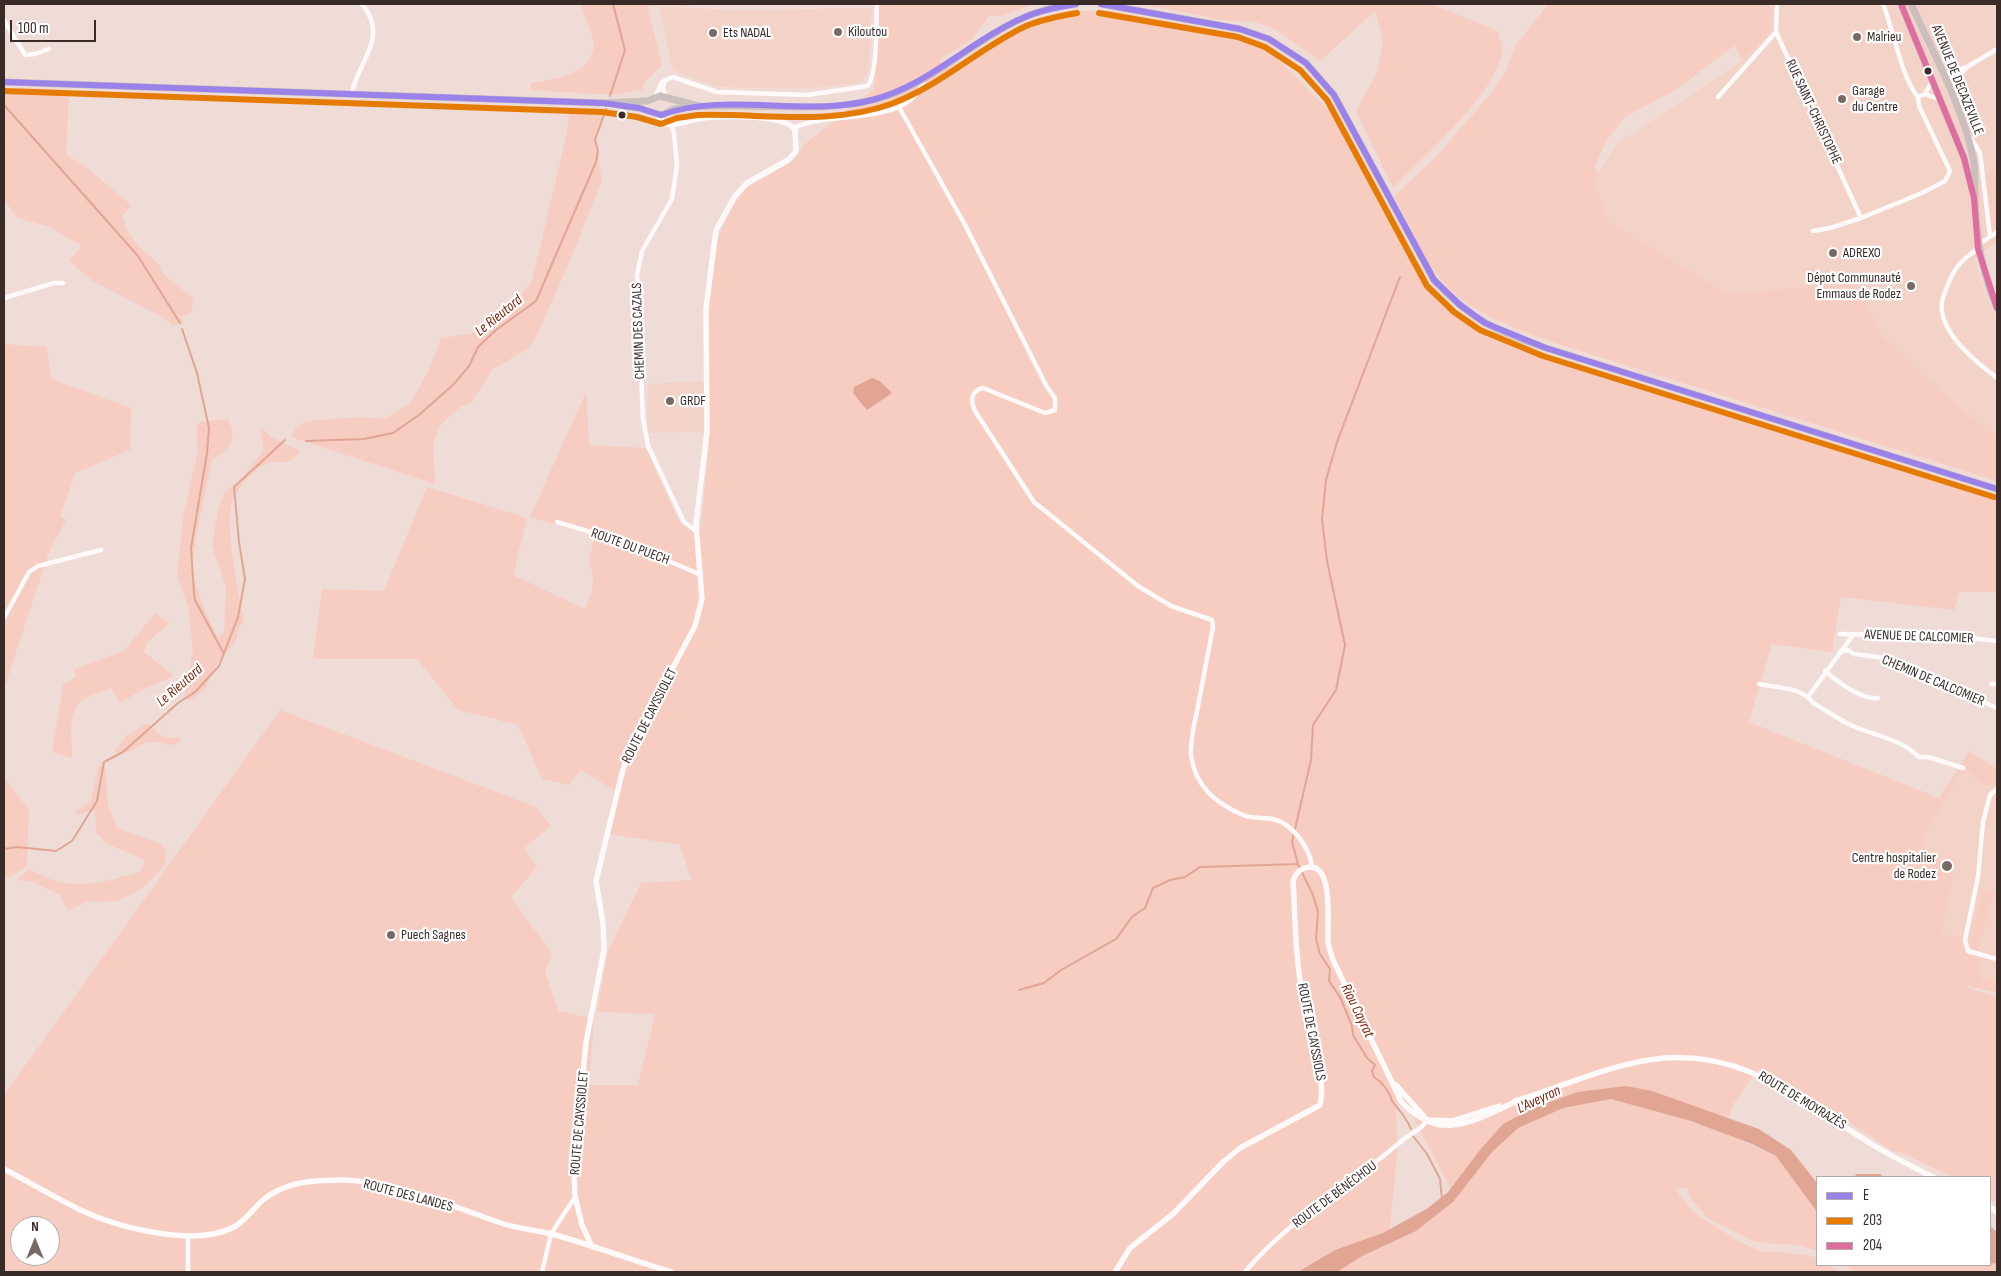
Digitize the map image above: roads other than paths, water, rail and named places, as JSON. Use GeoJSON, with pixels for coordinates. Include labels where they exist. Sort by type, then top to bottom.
{"type":"FeatureCollection","features":[{"type":"Feature","properties":{"kind":"main road"},"geometry":{"type":"LineString","coordinates":[[603,103],[655,113],[700,106],[811,107],[865,102],[905,88],[1018,18],[1054,5],[1076,4]]}},
{"type":"Feature","properties":{"kind":"main road"},"geometry":{"type":"LineString","coordinates":[[1101,4],[1240,29],[1269,39],[1306,63],[1334,95],[1434,280],[1454,302],[1484,324],[1546,348],[1997,489]]}},
{"type":"Feature","properties":{"kind":"main road","name":"AVENUE DE DECAZEVILLE"},"geometry":{"type":"LineString","coordinates":[[1901,4],[1964,158],[1974,198]]}},
{"type":"Feature","properties":{"kind":"main road","name":"AVENUE DE DECAZEVILLE"},"geometry":{"type":"LineString","coordinates":[[1911,4],[1966,130],[1974,162],[1974,198],[1978,247],[1997,308]]}},
{"type":"Feature","properties":{"kind":"main road"},"geometry":{"type":"LineString","coordinates":[[4,82],[603,103],[666,98],[700,106]]}},
{"type":"Feature","properties":{"kind":"main road"},"geometry":{"type":"LineString","coordinates":[[654,98],[650,106],[655,113]]}},
{"type":"Feature","properties":{"kind":"main road"},"geometry":{"type":"LineString","coordinates":[[666,98],[670,104],[667,112]]}},
{"type":"Feature","properties":{"kind":"street"},"geometry":{"type":"LineString","coordinates":[[352,93],[373,41],[369,13],[362,4]]}},
{"type":"Feature","properties":{"kind":"street"},"geometry":{"type":"LineString","coordinates":[[654,98],[659,86],[666,79],[677,77],[716,92],[726,93],[808,95],[867,86],[870,83],[873,71],[878,4]]}},
{"type":"Feature","properties":{"kind":"street","name":"RUE SAINT-CHRISTOPHE"},"geometry":{"type":"LineString","coordinates":[[1777,4],[1776,32],[1861,218]]}},
{"type":"Feature","properties":{"kind":"street"},"geometry":{"type":"LineString","coordinates":[[1813,231],[1861,218],[1922,193],[1945,181],[1950,171],[1923,115],[1918,97],[1905,74],[1893,27],[1883,4]]}},
{"type":"Feature","properties":{"kind":"street"},"geometry":{"type":"LineString","coordinates":[[4,20],[25,55],[49,49]]}},
{"type":"Feature","properties":{"kind":"street"},"geometry":{"type":"LineString","coordinates":[[1718,98],[1776,32]]}},
{"type":"Feature","properties":{"kind":"street"},"geometry":{"type":"LineString","coordinates":[[1943,75],[1967,67],[1997,49]]}},
{"type":"Feature","properties":{"kind":"street"},"geometry":{"type":"LineString","coordinates":[[1952,97],[1956,79],[1967,67]]}},
{"type":"Feature","properties":{"kind":"street"},"geometry":{"type":"LineString","coordinates":[[655,113],[663,123],[672,125],[698,119],[734,118],[773,119],[784,122],[794,128],[802,123],[853,117],[899,107],[922,88],[926,76]]}},
{"type":"Feature","properties":{"kind":"street"},"geometry":{"type":"LineString","coordinates":[[666,79],[663,87],[666,98]]}},
{"type":"Feature","properties":{"kind":"street"},"geometry":{"type":"LineString","coordinates":[[1918,97],[1925,94],[1933,80]]}},
{"type":"Feature","properties":{"kind":"street"},"geometry":{"type":"LineString","coordinates":[[1925,94],[1941,100]]}},
{"type":"Feature","properties":{"kind":"street"},"geometry":{"type":"LineString","coordinates":[[899,107],[964,223],[1047,388],[1055,398],[1055,410],[1045,413],[983,388],[976,390],[973,394],[972,404],[975,411],[1034,502],[1138,586],[1171,606],[1212,620],[1213,627],[1193,733],[1191,754],[1195,775],[1200,785],[1210,795],[1243,815],[1283,822],[1292,830],[1310,855],[1310,867],[1320,870],[1325,878],[1328,942],[1333,960],[1393,1081],[1427,1120]]}},
{"type":"Feature","properties":{"kind":"street"},"geometry":{"type":"LineString","coordinates":[[667,112],[668,122],[672,125]]}},
{"type":"Feature","properties":{"kind":"street","name":"CHEMIN DES CAZALS"},"geometry":{"type":"LineString","coordinates":[[672,125],[675,136],[676,185],[670,206],[642,251],[637,275],[643,418],[648,446],[684,522],[697,532]]}},
{"type":"Feature","properties":{"kind":"street","name":"ROUTE DE CAYSSIOLET"},"geometry":{"type":"LineString","coordinates":[[592,1247],[582,1225],[575,1196],[575,1149],[590,1020],[604,950],[603,924],[596,881],[622,773],[630,750],[695,626],[702,599],[702,576],[697,532],[707,431],[706,309],[716,230],[735,196],[746,184],[788,160],[796,151],[797,134],[794,128]]}},
{"type":"Feature","properties":{"kind":"street"},"geometry":{"type":"LineString","coordinates":[[1966,130],[1980,153],[1990,236]]}},
{"type":"Feature","properties":{"kind":"street"},"geometry":{"type":"LineString","coordinates":[[1997,232],[1959,263],[1950,277],[1942,302],[1947,327],[1955,338],[1997,378]]}},
{"type":"Feature","properties":{"kind":"street"},"geometry":{"type":"LineString","coordinates":[[4,298],[54,283],[63,283]]}},
{"type":"Feature","properties":{"kind":"street","name":"ROUTE DU PUECH"},"geometry":{"type":"LineString","coordinates":[[557,522],[627,543],[702,576]]}},
{"type":"Feature","properties":{"kind":"street"},"geometry":{"type":"LineString","coordinates":[[4,618],[29,572],[38,566],[100,550]]}},
{"type":"Feature","properties":{"kind":"street","name":"AVENUE DE CALCOMIER"},"geometry":{"type":"LineString","coordinates":[[1840,634],[1954,636],[1997,641]]}},
{"type":"Feature","properties":{"kind":"street"},"geometry":{"type":"LineString","coordinates":[[1808,697],[1825,671],[1853,635]]}},
{"type":"Feature","properties":{"kind":"street","name":"CHEMIN DE CALCOMIER"},"geometry":{"type":"LineString","coordinates":[[1840,652],[1848,650],[1854,654],[1885,658],[1997,708]]}},
{"type":"Feature","properties":{"kind":"street"},"geometry":{"type":"LineString","coordinates":[[1825,671],[1832,678],[1870,699],[1878,698]]}},
{"type":"Feature","properties":{"kind":"street"},"geometry":{"type":"LineString","coordinates":[[1759,684],[1800,692],[1813,703],[1853,726],[1888,738],[1911,749],[1919,757],[1928,757],[1963,768]]}},
{"type":"Feature","properties":{"kind":"street"},"geometry":{"type":"LineString","coordinates":[[1991,684],[1997,684]]}},
{"type":"Feature","properties":{"kind":"street"},"geometry":{"type":"LineString","coordinates":[[1997,789],[1990,795],[1983,822],[1978,877],[1965,940],[1968,951],[1997,959]]}},
{"type":"Feature","properties":{"kind":"street","name":"ROUTE DE CAYSSIOLS"},"geometry":{"type":"LineString","coordinates":[[1115,1272],[1130,1248],[1174,1213],[1240,1148],[1320,1105],[1322,1081],[1299,974],[1293,881],[1298,873],[1310,867]]}},
{"type":"Feature","properties":{"kind":"street","name":"ROUTE DE MOYRAZÈS"},"geometry":{"type":"LineString","coordinates":[[1427,1120],[1452,1120],[1649,1060],[1679,1058],[1712,1060],[1746,1069],[1777,1083],[1874,1145],[1932,1176]]}},
{"type":"Feature","properties":{"kind":"street","name":"ROUTE DE BÉNÉCHOU"},"geometry":{"type":"LineString","coordinates":[[1246,1272],[1271,1244],[1378,1162],[1412,1132],[1422,1127],[1427,1120]]}},
{"type":"Feature","properties":{"kind":"street","name":"ROUTE DES LANDES"},"geometry":{"type":"LineString","coordinates":[[4,1169],[87,1213],[169,1234],[211,1234],[233,1228],[277,1190],[312,1181],[340,1180],[396,1189],[516,1227],[551,1234],[592,1247]]}},
{"type":"Feature","properties":{"kind":"street"},"geometry":{"type":"LineString","coordinates":[[542,1272],[551,1234],[575,1196]]}},
{"type":"Feature","properties":{"kind":"street"},"geometry":{"type":"LineString","coordinates":[[188,1235],[188,1272]]}},
{"type":"Feature","properties":{"kind":"street"},"geometry":{"type":"LineString","coordinates":[[592,1247],[670,1272]]}},
{"type":"Feature","properties":{"kind":"waterway","name":"Le Rieutord"},"geometry":{"type":"LineString","coordinates":[[610,96],[625,50],[613,4]]}},
{"type":"Feature","properties":{"kind":"waterway"},"geometry":{"type":"LineString","coordinates":[[4,105],[138,256],[180,323]]}},
{"type":"Feature","properties":{"kind":"waterway","name":"Le Rieutord"},"geometry":{"type":"LineString","coordinates":[[306,441],[364,439],[393,433],[419,415],[454,384],[469,366],[478,347],[496,330],[536,301],[596,162],[598,151],[595,140],[606,109]]}},
{"type":"Feature","properties":{"kind":"waterway","name":"Riou Cayrat"},"geometry":{"type":"LineString","coordinates":[[1400,277],[1337,442],[1326,480],[1322,519],[1327,561],[1345,645],[1336,690],[1313,725],[1311,760],[1292,842],[1298,864],[1313,895],[1318,912],[1316,939],[1320,954],[1330,969],[1329,981],[1340,997],[1352,1026],[1353,1035],[1367,1058],[1375,1065],[1372,1071],[1374,1077],[1385,1088],[1411,1129]]}},
{"type":"Feature","properties":{"kind":"waterway"},"geometry":{"type":"LineString","coordinates":[[182,329],[197,373],[209,428],[207,453],[191,548],[194,594],[195,600],[224,654]]}},
{"type":"Feature","properties":{"kind":"waterway","name":"Le Rieutord"},"geometry":{"type":"LineString","coordinates":[[4,849],[17,847],[56,851],[72,841],[97,801],[104,762],[123,752],[178,703],[195,692],[219,666],[238,617],[245,579],[239,542],[234,487],[285,440]]}},
{"type":"Feature","properties":{"kind":"waterway"},"geometry":{"type":"LineString","coordinates":[[1019,990],[1044,983],[1061,970],[1116,939],[1132,917],[1145,908],[1153,888],[1170,880],[1185,877],[1200,867],[1298,864]]}},
{"type":"Feature","properties":{"kind":"waterway"},"geometry":{"type":"LineString","coordinates":[[1413,1136],[1427,1154],[1440,1179],[1442,1199]]}},
{"type":"Feature","properties":{"kind":"place","name":"Kiloutou"},"geometry":{"type":"Point","coordinates":[838,32]}},
{"type":"Feature","properties":{"kind":"place","name":"Ets NADAL"},"geometry":{"type":"Point","coordinates":[713,33]}},
{"type":"Feature","properties":{"kind":"place","name":"Malrieu"},"geometry":{"type":"Point","coordinates":[1857,37]}},
{"type":"Feature","properties":{"kind":"place","name":"Garage du Centre"},"geometry":{"type":"Point","coordinates":[1842,99]}},
{"type":"Feature","properties":{"kind":"place","name":"ADREXO"},"geometry":{"type":"Point","coordinates":[1833,253]}},
{"type":"Feature","properties":{"kind":"place","name":"Dépot Communauté Emmaus de Rodez"},"geometry":{"type":"Point","coordinates":[1911,286]}},
{"type":"Feature","properties":{"kind":"place","name":"GRDF"},"geometry":{"type":"Point","coordinates":[670,401]}},
{"type":"Feature","properties":{"kind":"place","name":"Centre hospitalier de Rodez"},"geometry":{"type":"Point","coordinates":[1947,866]}},
{"type":"Feature","properties":{"kind":"place","name":"Puech Sagnes"},"geometry":{"type":"Point","coordinates":[391,935]}},
{"type":"Feature","properties":{"kind":"water label","name":"L'Aveyron"},"geometry":{"type":"Point","coordinates":[1539,1100]}}]}
